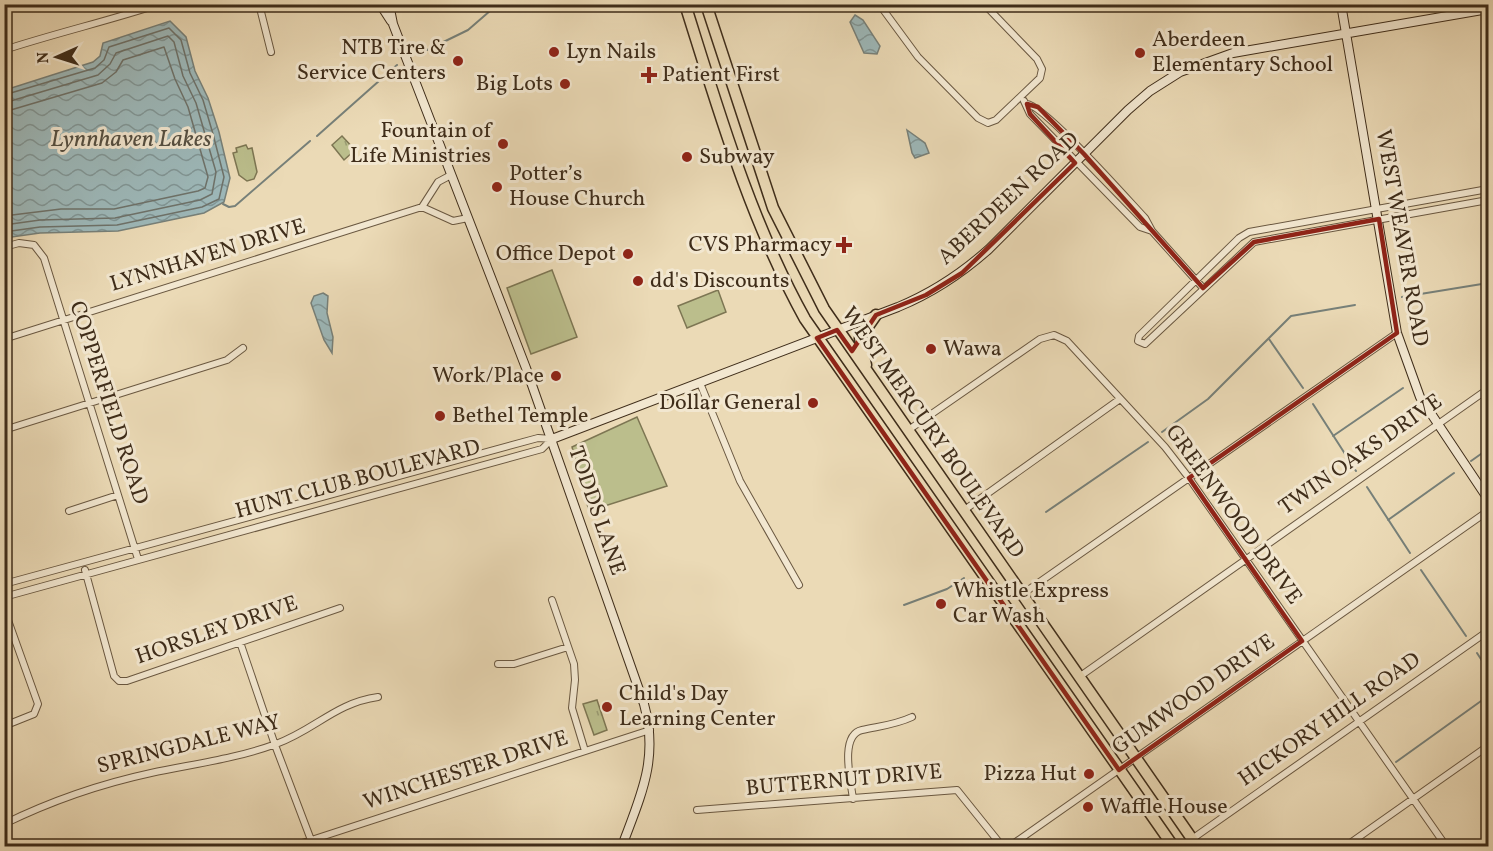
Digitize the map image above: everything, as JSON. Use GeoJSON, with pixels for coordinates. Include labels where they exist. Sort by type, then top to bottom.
{"type":"FeatureCollection","features":[{"type":"Feature","properties":{"kind":"highway","name":"WEST MERCURY BOULEVARD"},"geometry":{"type":"LineString","coordinates":[[685,4],[755,218],[779,272],[817,338],[1173,846]]}},
{"type":"Feature","properties":{"kind":"highway","name":"WEST MERCURY BOULEVARD"},"geometry":{"type":"LineString","coordinates":[[706,4],[774,207],[807,278],[837,330],[1195,843]]}},
{"type":"Feature","properties":{"kind":"highway"},"geometry":{"type":"LineString","coordinates":[[868,374],[860,338],[876,315]]}},
{"type":"Feature","properties":{"kind":"main road","name":"TODDS LANE"},"geometry":{"type":"LineString","coordinates":[[380,4],[393,24]]}},
{"type":"Feature","properties":{"kind":"main road","name":"TODDS LANE"},"geometry":{"type":"LineString","coordinates":[[389,4],[393,24],[552,439],[644,704],[651,742],[647,778],[622,846]]}},
{"type":"Feature","properties":{"kind":"main road","name":"WEST WEAVER ROAD"},"geometry":{"type":"LineString","coordinates":[[1341,4],[1397,333],[1406,365],[1420,397],[1437,425],[1488,499]]}},
{"type":"Feature","properties":{"kind":"main road","name":"ABERDEEN ROAD"},"geometry":{"type":"LineString","coordinates":[[552,439],[926,295],[962,273],[1143,97],[1191,66],[1233,53],[1488,9]]}},
{"type":"Feature","properties":{"kind":"street"},"geometry":{"type":"LineString","coordinates":[[4,50],[82,25],[103,22],[160,4]]}},
{"type":"Feature","properties":{"kind":"street"},"geometry":{"type":"LineString","coordinates":[[259,4],[271,52]]}},
{"type":"Feature","properties":{"kind":"street"},"geometry":{"type":"LineString","coordinates":[[879,4],[918,57],[980,120],[988,123],[994,121],[1041,76],[1041,66],[984,4]]}},
{"type":"Feature","properties":{"kind":"street"},"geometry":{"type":"LineString","coordinates":[[1020,97],[1027,104],[1030,114],[1075,163],[1140,227],[1152,231]]}},
{"type":"Feature","properties":{"kind":"street"},"geometry":{"type":"LineString","coordinates":[[1027,104],[1038,107],[1084,154],[1145,218],[1152,231],[1203,288]]}},
{"type":"Feature","properties":{"kind":"street"},"geometry":{"type":"LineString","coordinates":[[451,175],[438,182],[422,207],[453,221],[468,218]]}},
{"type":"Feature","properties":{"kind":"street"},"geometry":{"type":"LineString","coordinates":[[1488,189],[1249,232],[1196,279],[1139,336],[1139,343],[1145,344],[1254,242],[1488,200]]}},
{"type":"Feature","properties":{"kind":"street","name":"LYNNHAVEN DRIVE"},"geometry":{"type":"LineString","coordinates":[[4,339],[422,207]]}},
{"type":"Feature","properties":{"kind":"street","name":"COPPERFIELD ROAD"},"geometry":{"type":"LineString","coordinates":[[4,247],[19,243],[34,245],[44,258],[138,559]]}},
{"type":"Feature","properties":{"kind":"street"},"geometry":{"type":"LineString","coordinates":[[1020,595],[1397,333]]}},
{"type":"Feature","properties":{"kind":"street","name":"GREENWOOD DRIVE"},"geometry":{"type":"LineString","coordinates":[[907,431],[1035,341],[1049,336],[1067,341],[1165,447],[1189,478],[1446,846]]}},
{"type":"Feature","properties":{"kind":"street"},"geometry":{"type":"LineString","coordinates":[[4,430],[227,360],[243,348]]}},
{"type":"Feature","properties":{"kind":"street"},"geometry":{"type":"LineString","coordinates":[[700,383],[740,481],[800,585]]}},
{"type":"Feature","properties":{"kind":"street","name":"TWIN OAKS DRIVE"},"geometry":{"type":"LineString","coordinates":[[1078,677],[1244,558],[1488,389]]}},
{"type":"Feature","properties":{"kind":"street"},"geometry":{"type":"LineString","coordinates":[[962,511],[1120,399]]}},
{"type":"Feature","properties":{"kind":"street","name":"HUNT CLUB BOULEVARD"},"geometry":{"type":"LineString","coordinates":[[4,584],[538,438],[552,439]]}},
{"type":"Feature","properties":{"kind":"street","name":"HUNT CLUB BOULEVARD"},"geometry":{"type":"LineString","coordinates":[[4,597],[542,449],[552,439]]}},
{"type":"Feature","properties":{"kind":"street"},"geometry":{"type":"LineString","coordinates":[[69,511],[118,495]]}},
{"type":"Feature","properties":{"kind":"street","name":"GUMWOOD DRIVE"},"geometry":{"type":"LineString","coordinates":[[1010,846],[1488,511]]}},
{"type":"Feature","properties":{"kind":"street","name":"HORSLEY DRIVE"},"geometry":{"type":"LineString","coordinates":[[83,564],[114,676],[119,681],[127,681],[340,608]]}},
{"type":"Feature","properties":{"kind":"street"},"geometry":{"type":"LineString","coordinates":[[552,600],[575,672],[572,708],[585,751]]}},
{"type":"Feature","properties":{"kind":"street"},"geometry":{"type":"LineString","coordinates":[[4,609],[38,704],[34,714],[4,726]]}},
{"type":"Feature","properties":{"kind":"street","name":"HICKORY HILL ROAD"},"geometry":{"type":"LineString","coordinates":[[1195,843],[1358,722],[1488,631]]}},
{"type":"Feature","properties":{"kind":"street"},"geometry":{"type":"LineString","coordinates":[[240,642],[275,745],[311,840]]}},
{"type":"Feature","properties":{"kind":"street"},"geometry":{"type":"LineString","coordinates":[[498,664],[514,664],[568,647]]}},
{"type":"Feature","properties":{"kind":"street","name":"SPRINGDALE WAY"},"geometry":{"type":"LineString","coordinates":[[4,824],[71,795],[112,782],[234,757],[275,745],[302,734],[333,711],[356,700],[378,697]]}},
{"type":"Feature","properties":{"kind":"street"},"geometry":{"type":"LineString","coordinates":[[853,799],[848,747],[851,736],[859,730],[895,726],[912,717]]}},
{"type":"Feature","properties":{"kind":"street","name":"WINCHESTER DRIVE"},"geometry":{"type":"LineString","coordinates":[[293,846],[650,730]]}},
{"type":"Feature","properties":{"kind":"street"},"geometry":{"type":"LineString","coordinates":[[1346,846],[1488,746]]}},
{"type":"Feature","properties":{"kind":"street","name":"BUTTERNUT DRIVE"},"geometry":{"type":"LineString","coordinates":[[697,810],[957,790],[1002,846]]}},
{"type":"Feature","properties":{"kind":"highlighted area"},"geometry":{"type":"Polygon","coordinates":[[[1027,104],[1038,107],[1084,154],[1203,288],[1254,242],[1379,219],[1397,333],[1189,478],[1302,641],[1119,770],[817,338],[837,330],[852,351],[876,315],[926,295],[962,273],[1075,163],[1030,114],[1027,104]]]}},
{"type":"Feature","properties":{"kind":"green space"},"geometry":{"type":"Polygon","coordinates":[[[342,136],[355,150],[344,160],[332,145],[342,136]]]}},
{"type":"Feature","properties":{"kind":"green space"},"geometry":{"type":"Polygon","coordinates":[[[246,145],[248,149],[252,148],[257,172],[254,179],[247,181],[239,175],[233,153],[237,152],[236,148],[246,145]]]}},
{"type":"Feature","properties":{"kind":"green space"},"geometry":{"type":"Polygon","coordinates":[[[552,270],[577,337],[531,354],[507,288],[552,270]]]}},
{"type":"Feature","properties":{"kind":"green space"},"geometry":{"type":"Polygon","coordinates":[[[718,290],[726,312],[687,328],[678,306],[718,290]]]}},
{"type":"Feature","properties":{"kind":"green space"},"geometry":{"type":"Polygon","coordinates":[[[637,417],[667,486],[589,511],[572,447],[637,417]]]}},
{"type":"Feature","properties":{"kind":"green space"},"geometry":{"type":"Polygon","coordinates":[[[597,700],[607,730],[594,735],[583,704],[597,700]]]}},
{"type":"Feature","properties":{"kind":"water"},"geometry":{"type":"Polygon","coordinates":[[[855,15],[863,20],[880,46],[877,54],[864,53],[850,22],[855,15]]]}},
{"type":"Feature","properties":{"kind":"water","name":"Lynnhaven Lakes"},"geometry":{"type":"Polygon","coordinates":[[[170,21],[186,37],[195,71],[208,98],[219,132],[230,178],[224,202],[204,213],[118,231],[40,233],[5,238],[5,90],[93,62],[100,56],[103,43],[170,21]]]}},
{"type":"Feature","properties":{"kind":"water"},"geometry":{"type":"Polygon","coordinates":[[[907,130],[925,143],[929,153],[915,158],[907,130]]]}},
{"type":"Feature","properties":{"kind":"water"},"geometry":{"type":"Polygon","coordinates":[[[323,293],[328,296],[327,313],[333,337],[332,353],[324,340],[311,303],[314,296],[323,293]]]}},
{"type":"Feature","properties":{"kind":"waterway"},"geometry":{"type":"LineString","coordinates":[[427,50],[468,30],[498,4]]}},
{"type":"Feature","properties":{"kind":"waterway"},"geometry":{"type":"LineString","coordinates":[[317,136],[397,65]]}},
{"type":"Feature","properties":{"kind":"waterway"},"geometry":{"type":"LineString","coordinates":[[223,204],[229,207],[235,206],[310,141]]}},
{"type":"Feature","properties":{"kind":"waterway"},"geometry":{"type":"LineString","coordinates":[[1402,297],[1488,283]]}},
{"type":"Feature","properties":{"kind":"waterway"},"geometry":{"type":"LineString","coordinates":[[1162,432],[1208,399],[1291,316],[1355,305]]}},
{"type":"Feature","properties":{"kind":"waterway"},"geometry":{"type":"LineString","coordinates":[[1269,339],[1303,388]]}},
{"type":"Feature","properties":{"kind":"waterway"},"geometry":{"type":"LineString","coordinates":[[1333,436],[1403,388]]}},
{"type":"Feature","properties":{"kind":"waterway"},"geometry":{"type":"LineString","coordinates":[[1313,404],[1356,471]]}},
{"type":"Feature","properties":{"kind":"waterway"},"geometry":{"type":"LineString","coordinates":[[1046,512],[1148,442]]}},
{"type":"Feature","properties":{"kind":"waterway"},"geometry":{"type":"LineString","coordinates":[[1471,461],[1488,449]]}},
{"type":"Feature","properties":{"kind":"waterway"},"geometry":{"type":"LineString","coordinates":[[1388,520],[1454,473]]}},
{"type":"Feature","properties":{"kind":"waterway"},"geometry":{"type":"LineString","coordinates":[[1367,487],[1410,553]]}},
{"type":"Feature","properties":{"kind":"waterway"},"geometry":{"type":"LineString","coordinates":[[1421,570],[1466,636]]}},
{"type":"Feature","properties":{"kind":"waterway"},"geometry":{"type":"LineString","coordinates":[[904,605],[947,589],[964,578]]}},
{"type":"Feature","properties":{"kind":"waterway"},"geometry":{"type":"LineString","coordinates":[[1477,653],[1488,670]]}},
{"type":"Feature","properties":{"kind":"waterway"},"geometry":{"type":"LineString","coordinates":[[1396,762],[1488,696]]}},
{"type":"Feature","properties":{"kind":"place","name":"Lyn Nails"},"geometry":{"type":"Point","coordinates":[554,52]}},
{"type":"Feature","properties":{"kind":"place","name":"Aberdeen Elementary School"},"geometry":{"type":"Point","coordinates":[1140,53]}},
{"type":"Feature","properties":{"kind":"place","name":"NTB Tire & Service Centers"},"geometry":{"type":"Point","coordinates":[458,61]}},
{"type":"Feature","properties":{"kind":"place","name":"Patient First"},"geometry":{"type":"Point","coordinates":[649,75]}},
{"type":"Feature","properties":{"kind":"place","name":"Big Lots"},"geometry":{"type":"Point","coordinates":[565,84]}},
{"type":"Feature","properties":{"kind":"place","name":"Fountain of Life Ministries"},"geometry":{"type":"Point","coordinates":[503,144]}},
{"type":"Feature","properties":{"kind":"place","name":"Subway"},"geometry":{"type":"Point","coordinates":[687,157]}},
{"type":"Feature","properties":{"kind":"place","name":"Potter’s House Church"},"geometry":{"type":"Point","coordinates":[497,187]}},
{"type":"Feature","properties":{"kind":"place","name":"CVS Pharmacy"},"geometry":{"type":"Point","coordinates":[844,245]}},
{"type":"Feature","properties":{"kind":"place","name":"Office Depot"},"geometry":{"type":"Point","coordinates":[628,254]}},
{"type":"Feature","properties":{"kind":"place","name":"dd's Discounts"},"geometry":{"type":"Point","coordinates":[638,281]}},
{"type":"Feature","properties":{"kind":"place","name":"Wawa"},"geometry":{"type":"Point","coordinates":[931,349]}},
{"type":"Feature","properties":{"kind":"place","name":"Work/Place"},"geometry":{"type":"Point","coordinates":[556,376]}},
{"type":"Feature","properties":{"kind":"place","name":"Dollar General"},"geometry":{"type":"Point","coordinates":[813,403]}},
{"type":"Feature","properties":{"kind":"place","name":"Bethel Temple"},"geometry":{"type":"Point","coordinates":[440,416]}},
{"type":"Feature","properties":{"kind":"place","name":"Whistle Express Car Wash"},"geometry":{"type":"Point","coordinates":[941,604]}},
{"type":"Feature","properties":{"kind":"place","name":"Child's Day Learning Center"},"geometry":{"type":"Point","coordinates":[607,707]}},
{"type":"Feature","properties":{"kind":"place","name":"Pizza Hut"},"geometry":{"type":"Point","coordinates":[1089,774]}},
{"type":"Feature","properties":{"kind":"place","name":"Waffle House"},"geometry":{"type":"Point","coordinates":[1088,807]}}]}
